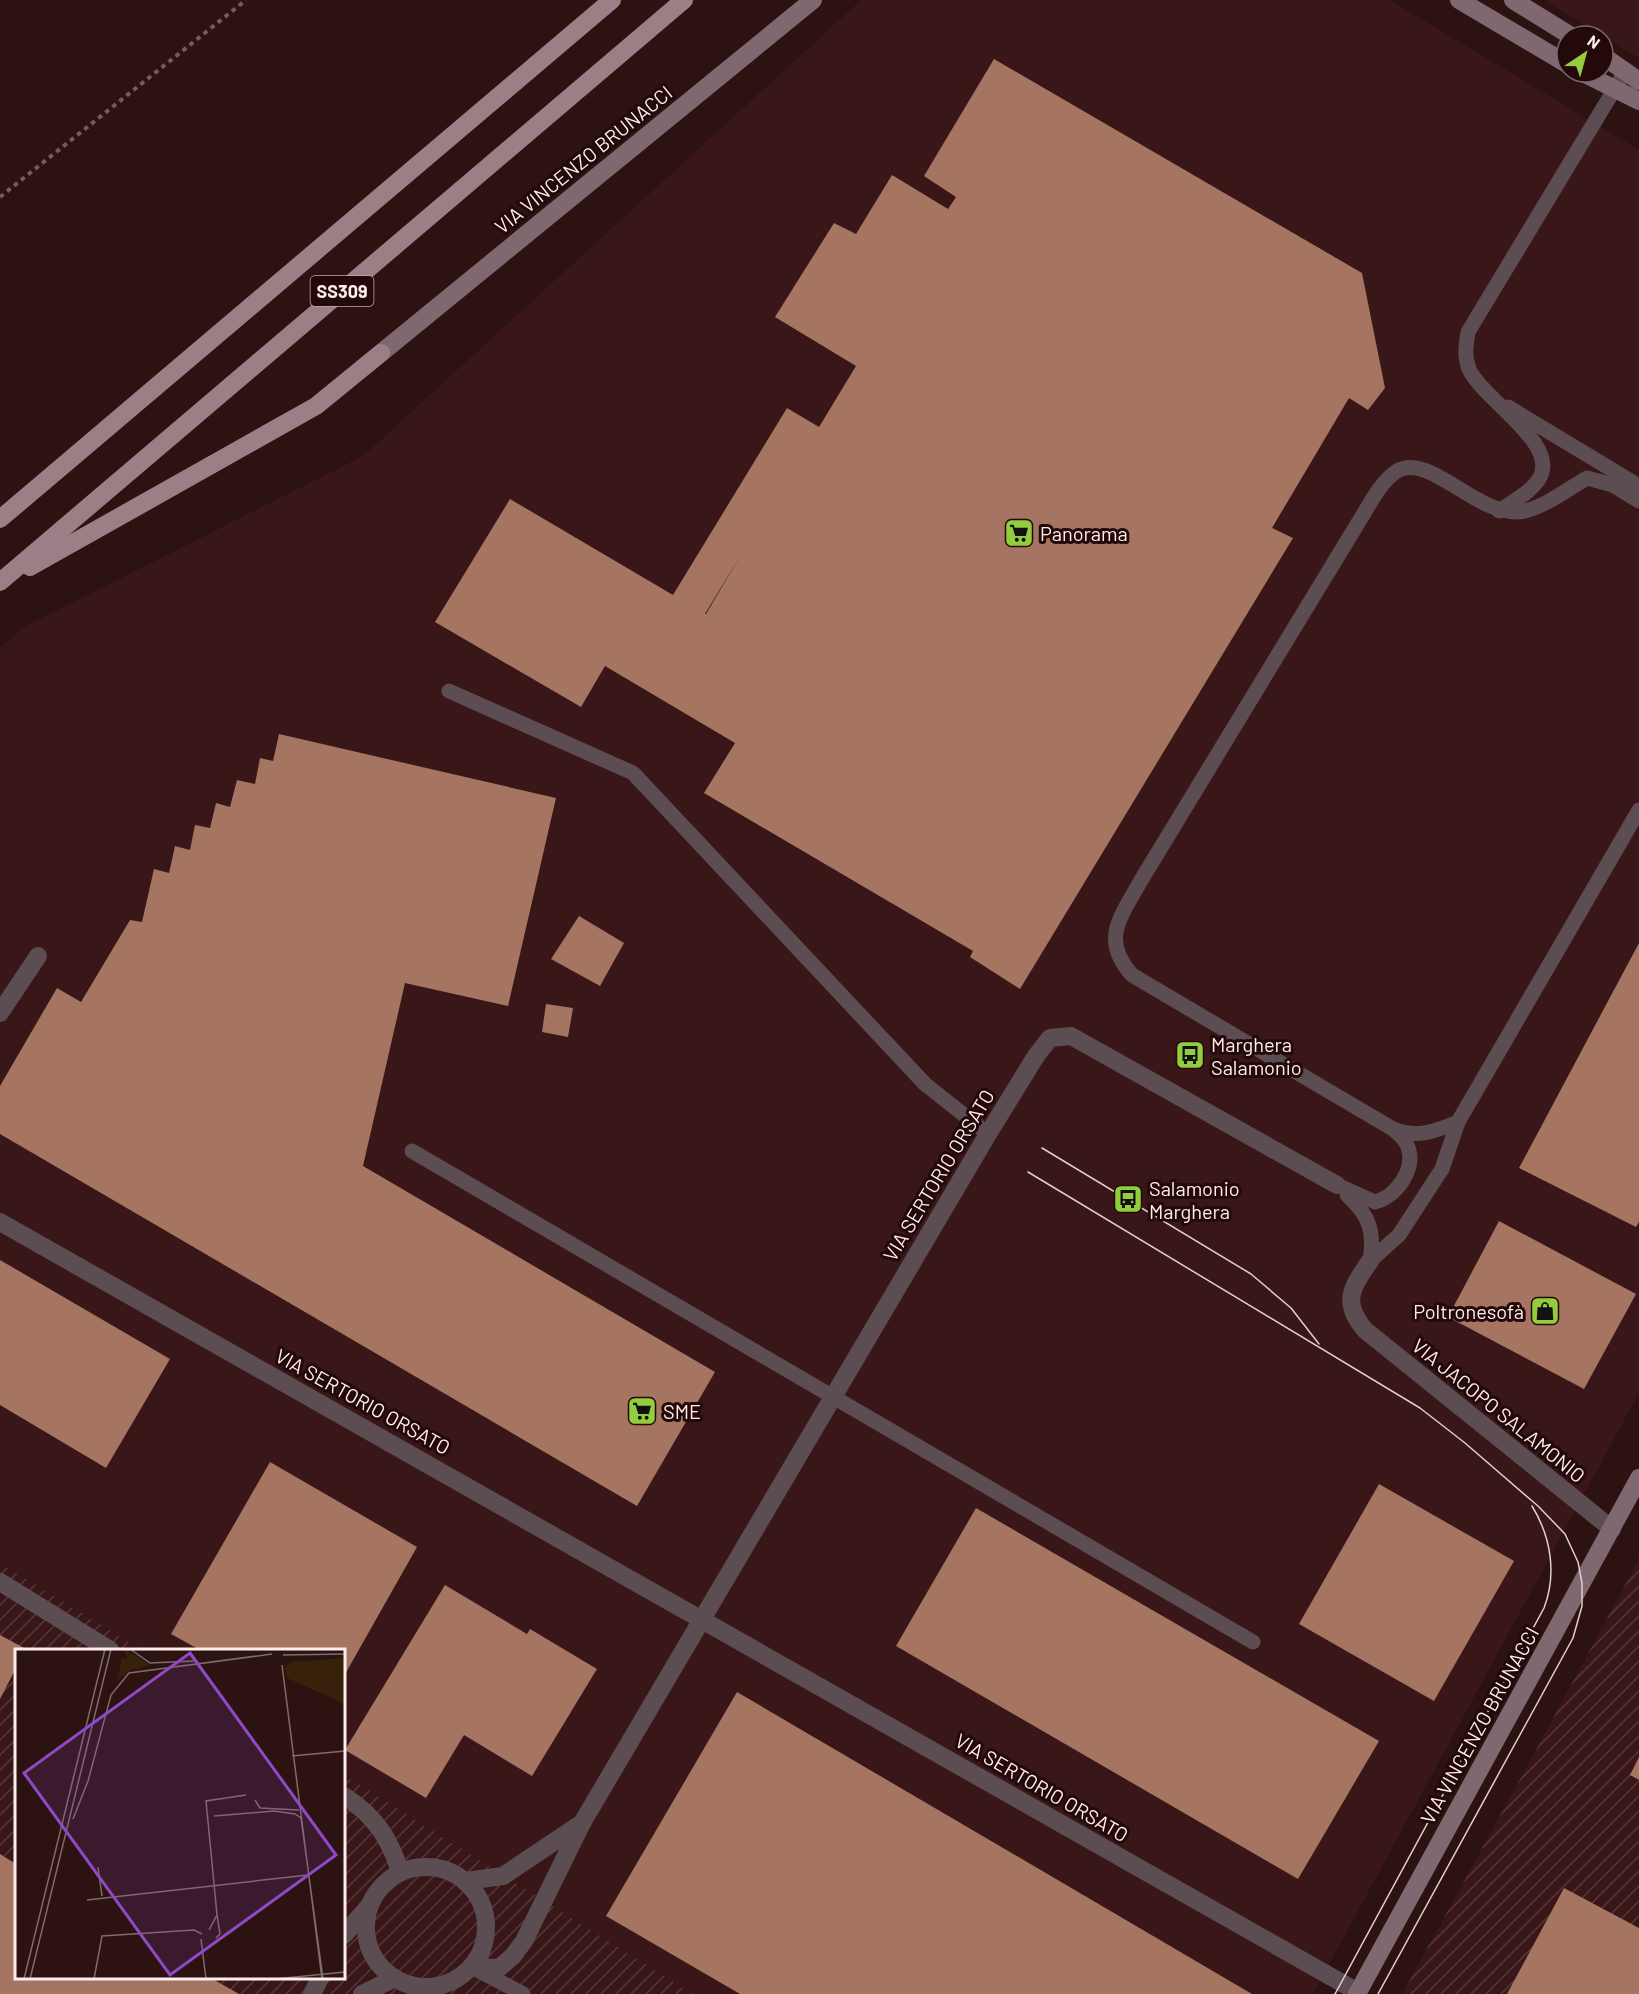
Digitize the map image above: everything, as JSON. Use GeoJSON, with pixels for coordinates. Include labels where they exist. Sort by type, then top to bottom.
{"type":"FeatureCollection","features":[{"type":"Feature","properties":{"kind":"main road","name":"SS309"},"geometry":{"type":"LineString","coordinates":[[0,519],[612,0]]}},
{"type":"Feature","properties":{"kind":"main road","name":"SS309"},"geometry":{"type":"LineString","coordinates":[[0,583],[684,0]]}},
{"type":"Feature","properties":{"kind":"main road"},"geometry":{"type":"LineString","coordinates":[[0,583],[316,406],[381,353]]}},
{"type":"Feature","properties":{"kind":"street","name":"VIA VINCENZO BRUNACCI"},"geometry":{"type":"LineString","coordinates":[[381,353],[813,0]]}},
{"type":"Feature","properties":{"kind":"street"},"geometry":{"type":"LineString","coordinates":[[1459,0],[1555,57]]}},
{"type":"Feature","properties":{"kind":"street"},"geometry":{"type":"LineString","coordinates":[[1513,0],[1555,26]]}},
{"type":"Feature","properties":{"kind":"street"},"geometry":{"type":"LineString","coordinates":[[1615,64],[1632,76]]}},
{"type":"Feature","properties":{"kind":"street"},"geometry":{"type":"LineString","coordinates":[[1602,84],[1639,101]]}},
{"type":"Feature","properties":{"kind":"street"},"geometry":{"type":"LineString","coordinates":[[0,993],[33,964],[0,1012]]}},
{"type":"Feature","properties":{"kind":"street","name":"VIA SERTORIO ORSATO"},"geometry":{"type":"LineString","coordinates":[[471,1966],[499,1968],[513,1956],[524,1941],[582,1823],[988,1134],[1050,1038],[1063,1035],[1099,1050],[1337,1185]]}},
{"type":"Feature","properties":{"kind":"street","name":"VIA SERTORIO ORSATO"},"geometry":{"type":"LineString","coordinates":[[0,1222],[704,1619],[1358,1993]]}},
{"type":"Feature","properties":{"kind":"street","name":"VIA JACOPO SALAMONIO"},"geometry":{"type":"LineString","coordinates":[[1370,1261],[1353,1287],[1350,1304],[1354,1316],[1365,1330],[1612,1529]]}},
{"type":"Feature","properties":{"kind":"street","name":"VIA VINCENZO BRUNACCI"},"geometry":{"type":"LineString","coordinates":[[1358,1993],[1639,1478]]}},
{"type":"Feature","properties":{"kind":"street"},"geometry":{"type":"LineString","coordinates":[[0,1582],[108,1649]]}},
{"type":"Feature","properties":{"kind":"street"},"geometry":{"type":"LineString","coordinates":[[345,1797],[374,1818],[393,1848],[400,1872]]}},
{"type":"Feature","properties":{"kind":"street","name":"VIA SERTORIO ORSATO"},"geometry":{"type":"LineString","coordinates":[[466,1881],[503,1876],[582,1823]]}},
{"type":"Feature","properties":{"kind":"street"},"geometry":{"type":"LineString","coordinates":[[345,1934],[369,1906],[381,1887],[400,1872],[422,1866],[434,1867],[466,1881],[480,1901],[486,1923],[483,1947],[471,1966],[462,1975],[441,1985],[417,1986],[395,1978],[378,1963],[371,1952],[366,1931],[369,1906]]}},
{"type":"Feature","properties":{"kind":"street"},"geometry":{"type":"LineString","coordinates":[[362,1994],[395,1978]]}},
{"type":"Feature","properties":{"kind":"street"},"geometry":{"type":"LineString","coordinates":[[312,1994],[319,1979]]}},
{"type":"Feature","properties":{"kind":"lane"},"geometry":{"type":"LineString","coordinates":[[1498,511],[1534,485],[1541,474],[1544,460],[1537,444],[1492,398],[1470,370],[1464,353],[1468,332],[1567,172],[1613,90],[1632,76]]}},
{"type":"Feature","properties":{"kind":"lane"},"geometry":{"type":"LineString","coordinates":[[1492,398],[1639,486]]}},
{"type":"Feature","properties":{"kind":"lane"},"geometry":{"type":"LineString","coordinates":[[1458,1122],[1427,1134],[1414,1135],[1393,1129],[1132,975],[1121,963],[1115,948],[1115,934],[1140,882],[1358,523],[1389,478],[1405,469],[1422,469],[1498,511],[1525,511],[1587,478],[1613,485],[1639,501]]}},
{"type":"Feature","properties":{"kind":"lane"},"geometry":{"type":"LineString","coordinates":[[449,691],[633,773],[925,1084],[988,1134]]}},
{"type":"Feature","properties":{"kind":"lane"},"geometry":{"type":"LineString","coordinates":[[1370,1261],[1399,1235],[1442,1169],[1458,1122],[1639,810]]}},
{"type":"Feature","properties":{"kind":"lane"},"geometry":{"type":"LineString","coordinates":[[1337,1185],[1375,1202],[1396,1190],[1409,1167],[1409,1149],[1393,1129]]}},
{"type":"Feature","properties":{"kind":"lane"},"geometry":{"type":"LineString","coordinates":[[412,1151],[1253,1642]]}},
{"type":"Feature","properties":{"kind":"lane"},"geometry":{"type":"LineString","coordinates":[[1337,1185],[1369,1220],[1373,1239],[1370,1261]]}},
{"type":"Feature","properties":{"kind":"lane"},"geometry":{"type":"LineString","coordinates":[[471,1966],[523,1994]]}},
{"type":"Feature","properties":{"kind":"path"},"geometry":{"type":"LineString","coordinates":[[0,197],[246,0]]}},
{"type":"Feature","properties":{"kind":"shaded area"},"geometry":{"type":"Polygon","coordinates":[[[861,0],[1390,0],[1639,150],[1639,1393],[1313,1994],[693,1994],[345,1776],[345,1649],[140,1649],[0,1563],[0,648],[24,627],[363,456],[861,0]]]}},
{"type":"Feature","properties":{"kind":"shaded area"},"geometry":{"type":"Polygon","coordinates":[[[1544,0],[1639,0],[1639,58],[1615,43],[1615,24],[1583,24],[1544,0]]]}},
{"type":"Feature","properties":{"kind":"shaded area"},"geometry":{"type":"Polygon","coordinates":[[[1639,1559],[1639,1994],[1402,1994],[1525,1770],[1639,1559]]]}},
{"type":"Feature","properties":{"kind":"shaded area"},"geometry":{"type":"Polygon","coordinates":[[[0,1563],[140,1649],[15,1649],[15,1979],[345,1979],[345,1776],[693,1994],[0,1994],[0,1563]]]}},
{"type":"Feature","properties":{"kind":"building","name":"Panorama"},"geometry":{"type":"Polygon","coordinates":[[[994,59],[1362,273],[1385,388],[1368,410],[1349,398],[1272,528],[1293,538],[1020,989],[970,957],[973,951],[704,793],[735,743],[605,666],[581,707],[435,622],[510,499],[673,595],[787,408],[819,427],[856,366],[775,317],[834,223],[856,234],[892,175],[948,209],[956,197],[924,176],[994,59]],[[742,553],[705,614],[706,614],[742,553]]]}},
{"type":"Feature","properties":{"kind":"building"},"geometry":{"type":"Polygon","coordinates":[[[279,734],[556,798],[508,1006],[405,983],[363,1166],[715,1372],[637,1506],[0,1134],[0,1086],[57,988],[81,1002],[130,920],[142,922],[154,869],[169,873],[175,846],[190,850],[195,825],[210,828],[216,803],[230,807],[237,780],[255,784],[260,758],[273,761],[279,734]]]}},
{"type":"Feature","properties":{"kind":"building"},"geometry":{"type":"Polygon","coordinates":[[[579,916],[624,943],[600,986],[551,959],[579,916]]]}},
{"type":"Feature","properties":{"kind":"building"},"geometry":{"type":"Polygon","coordinates":[[[1639,943],[1639,1222],[1636,1227],[1519,1168],[1639,943]]]}},
{"type":"Feature","properties":{"kind":"building"},"geometry":{"type":"Polygon","coordinates":[[[546,1004],[573,1008],[568,1037],[542,1032],[546,1004]]]}},
{"type":"Feature","properties":{"kind":"building"},"geometry":{"type":"Polygon","coordinates":[[[1499,1221],[1636,1294],[1584,1389],[1448,1317],[1499,1221]]]}},
{"type":"Feature","properties":{"kind":"building"},"geometry":{"type":"Polygon","coordinates":[[[0,1260],[170,1359],[106,1468],[0,1405],[0,1260]]]}},
{"type":"Feature","properties":{"kind":"building"},"geometry":{"type":"Polygon","coordinates":[[[270,1462],[417,1547],[345,1674],[345,1649],[198,1649],[171,1634],[270,1462]]]}},
{"type":"Feature","properties":{"kind":"building"},"geometry":{"type":"Polygon","coordinates":[[[1379,1484],[1514,1561],[1434,1701],[1299,1624],[1379,1484]]]}},
{"type":"Feature","properties":{"kind":"building"},"geometry":{"type":"Polygon","coordinates":[[[976,1508],[1379,1741],[1298,1879],[896,1646],[976,1508]]]}},
{"type":"Feature","properties":{"kind":"building"},"geometry":{"type":"Polygon","coordinates":[[[445,1585],[527,1634],[530,1629],[597,1669],[532,1776],[464,1735],[426,1798],[345,1750],[445,1585]]]}},
{"type":"Feature","properties":{"kind":"building"},"geometry":{"type":"Polygon","coordinates":[[[0,1635],[26,1649],[15,1649],[15,1670],[0,1699],[0,1635]]]}},
{"type":"Feature","properties":{"kind":"building"},"geometry":{"type":"Polygon","coordinates":[[[737,1692],[1252,1994],[740,1994],[606,1916],[737,1692]]]}},
{"type":"Feature","properties":{"kind":"building"},"geometry":{"type":"Polygon","coordinates":[[[1639,1757],[1639,1780],[1630,1775],[1639,1757]]]}},
{"type":"Feature","properties":{"kind":"building"},"geometry":{"type":"Polygon","coordinates":[[[0,1854],[15,1863],[15,1979],[213,1979],[239,1994],[0,1994],[0,1854]]]}},
{"type":"Feature","properties":{"kind":"building"},"geometry":{"type":"Polygon","coordinates":[[[1564,1888],[1639,1928],[1639,1994],[1507,1994],[1564,1888]]]}},
{"type":"Feature","properties":{"kind":"tram line"},"geometry":{"type":"LineString","coordinates":[[1042,1148],[1251,1274],[1291,1308],[1319,1344]]}},
{"type":"Feature","properties":{"kind":"tram line"},"geometry":{"type":"LineString","coordinates":[[1028,1172],[1420,1408],[1465,1443],[1538,1506],[1565,1534],[1578,1562],[1582,1583],[1582,1606],[1573,1638],[1378,1994]]}},
{"type":"Feature","properties":{"kind":"tram line"},"geometry":{"type":"LineString","coordinates":[[1335,1994],[1544,1608],[1550,1582],[1550,1556],[1544,1530],[1532,1506]]}},
{"type":"Feature","properties":{"kind":"place","name":"Panorama"},"geometry":{"type":"Point","coordinates":[1019,533]}},
{"type":"Feature","properties":{"kind":"place","name":"Marghera Salamonio"},"geometry":{"type":"Point","coordinates":[1190,1055]}},
{"type":"Feature","properties":{"kind":"place","name":"Salamonio Marghera"},"geometry":{"type":"Point","coordinates":[1128,1199]}},
{"type":"Feature","properties":{"kind":"place","name":"Poltronesofà"},"geometry":{"type":"Point","coordinates":[1545,1311]}},
{"type":"Feature","properties":{"kind":"place","name":"SME"},"geometry":{"type":"Point","coordinates":[642,1411]}}]}
